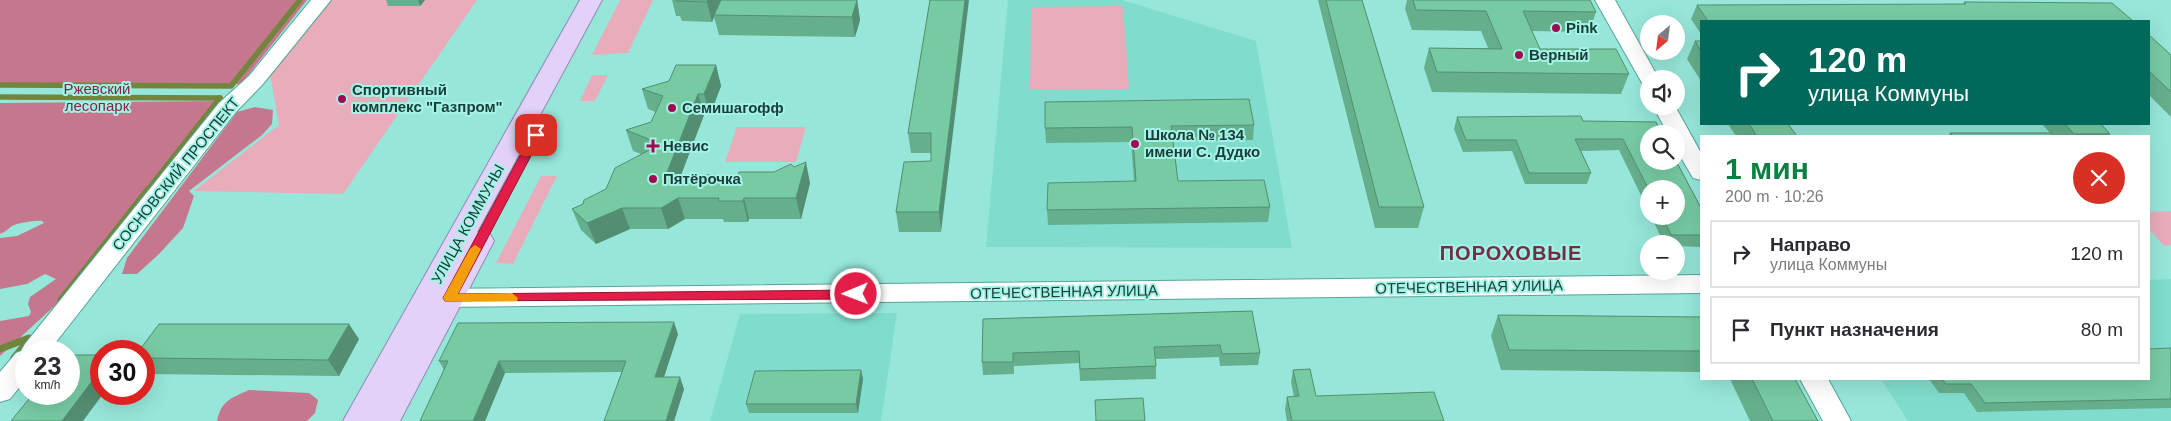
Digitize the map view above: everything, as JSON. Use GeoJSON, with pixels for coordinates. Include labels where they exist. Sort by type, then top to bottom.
{"type":"FeatureCollection","features":[{"type":"Feature","properties":{"kind":"main road","name":"УЛИЦА КОММУНЫ"},"geometry":{"type":"LineString","coordinates":[[384,421],[438,298],[591,0]]}},
{"type":"Feature","properties":{"kind":"main road","name":"УЛИЦА КОММУНЫ"},"geometry":{"type":"LineString","coordinates":[[359,421],[438,298],[608,0]]}},
{"type":"Feature","properties":{"kind":"street","name":"СОСНОВСКИЙ ПРОСПЕКТ"},"geometry":{"type":"LineString","coordinates":[[44,340],[227,108],[256,80],[322,0]]}},
{"type":"Feature","properties":{"kind":"street"},"geometry":{"type":"LineString","coordinates":[[1606,0],[1644,70]]}},
{"type":"Feature","properties":{"kind":"street"},"geometry":{"type":"LineString","coordinates":[[1669,115],[1700,171]]}},
{"type":"Feature","properties":{"kind":"street","name":"ОТЕЧЕСТВЕННАЯ УЛИЦА"},"geometry":{"type":"LineString","coordinates":[[438,298],[1700,284]]}},
{"type":"Feature","properties":{"kind":"street"},"geometry":{"type":"LineString","coordinates":[[0,391],[15,373]]}},
{"type":"Feature","properties":{"kind":"street"},"geometry":{"type":"LineString","coordinates":[[1815,380],[1837,421]]}},
{"type":"Feature","properties":{"kind":"shaded area"},"geometry":{"type":"Polygon","coordinates":[[[0,0],[307,0],[241,84],[0,85],[0,0]]]}},
{"type":"Feature","properties":{"kind":"shaded area","name":"Cпортивный комплекс \"Газпром\""},"geometry":{"type":"Polygon","coordinates":[[[330,0],[477,0],[343,194],[194,191],[279,125],[270,74],[330,0]]]}},
{"type":"Feature","properties":{"kind":"shaded area"},"geometry":{"type":"Polygon","coordinates":[[[620,0],[653,0],[628,53],[592,55],[620,0]]]}},
{"type":"Feature","properties":{"kind":"shaded area","name":"Школа № 134 имени С. Дудко"},"geometry":{"type":"Polygon","coordinates":[[[1008,0],[1122,0],[1256,41],[1292,248],[986,247],[1008,0]]]}},
{"type":"Feature","properties":{"kind":"shaded area"},"geometry":{"type":"Polygon","coordinates":[[[1123,6],[1129,89],[1030,90],[1031,7],[1123,6]]]}},
{"type":"Feature","properties":{"kind":"shaded area"},"geometry":{"type":"Polygon","coordinates":[[[592,75],[608,75],[595,101],[580,101],[592,75]]]}},
{"type":"Feature","properties":{"kind":"shaded area"},"geometry":{"type":"Polygon","coordinates":[[[220,101],[215,119],[87,276],[17,340],[15,340],[15,342],[0,356],[0,321],[29,316],[31,312],[28,304],[30,297],[56,279],[45,274],[27,284],[0,289],[0,238],[17,236],[44,223],[36,221],[17,224],[0,234],[0,103],[220,101]]]}},
{"type":"Feature","properties":{"kind":"shaded area"},"geometry":{"type":"Polygon","coordinates":[[[255,107],[273,110],[272,124],[262,135],[189,191],[194,196],[183,228],[159,254],[137,274],[122,274],[127,258],[237,112],[255,107]]]}},
{"type":"Feature","properties":{"kind":"shaded area"},"geometry":{"type":"Polygon","coordinates":[[[737,127],[806,127],[796,162],[725,162],[737,127]]]}},
{"type":"Feature","properties":{"kind":"shaded area"},"geometry":{"type":"Polygon","coordinates":[[[541,176],[557,176],[513,264],[496,263],[541,176]]]}},
{"type":"Feature","properties":{"kind":"shaded area"},"geometry":{"type":"Polygon","coordinates":[[[2171,211],[2171,245],[2164,246],[2150,230],[2150,212],[2171,211]]]}},
{"type":"Feature","properties":{"kind":"shaded area"},"geometry":{"type":"Polygon","coordinates":[[[2171,279],[2171,421],[1908,421],[1882,380],[2150,380],[2150,280],[2171,279]]]}},
{"type":"Feature","properties":{"kind":"shaded area"},"geometry":{"type":"Polygon","coordinates":[[[897,313],[881,421],[710,421],[740,314],[897,313]]]}},
{"type":"Feature","properties":{"kind":"shaded area"},"geometry":{"type":"Polygon","coordinates":[[[249,390],[309,393],[318,400],[315,413],[307,421],[217,421],[221,409],[228,401],[249,390]]]}},
{"type":"Feature","properties":{"kind":"building"},"geometry":{"type":"Polygon","coordinates":[[[677,0],[708,0],[707,2],[677,0]]]}},
{"type":"Feature","properties":{"kind":"building"},"geometry":{"type":"Polygon","coordinates":[[[721,0],[857,0],[852,17],[714,15],[721,0]]]}},
{"type":"Feature","properties":{"kind":"building"},"geometry":{"type":"Polygon","coordinates":[[[930,0],[965,0],[939,212],[896,212],[904,162],[931,161],[931,133],[908,133],[930,0]]]}},
{"type":"Feature","properties":{"kind":"building"},"geometry":{"type":"Polygon","coordinates":[[[1326,0],[1362,0],[1424,207],[1379,207],[1326,0]]]}},
{"type":"Feature","properties":{"kind":"building"},"geometry":{"type":"Polygon","coordinates":[[[1413,0],[1590,0],[1596,12],[1523,11],[1540,49],[1616,49],[1629,74],[1437,72],[1429,48],[1502,49],[1486,11],[1416,10],[1413,0]]]}},
{"type":"Feature","properties":{"kind":"building"},"geometry":{"type":"Polygon","coordinates":[[[1964,2],[2112,3],[2132,20],[1707,20],[1697,5],[1966,4],[1964,2]]]}},
{"type":"Feature","properties":{"kind":"building"},"geometry":{"type":"Polygon","coordinates":[[[2150,36],[2171,55],[2171,92],[2150,72],[2150,36]]]}},
{"type":"Feature","properties":{"kind":"building"},"geometry":{"type":"Polygon","coordinates":[[[1695,41],[1700,41],[1700,49],[1695,41]]]}},
{"type":"Feature","properties":{"kind":"building"},"geometry":{"type":"Polygon","coordinates":[[[676,65],[716,65],[704,94],[698,94],[666,175],[738,175],[739,172],[774,172],[791,164],[794,167],[806,162],[796,198],[744,198],[743,201],[718,201],[719,198],[678,198],[661,208],[622,208],[587,223],[572,209],[583,204],[584,200],[606,189],[615,168],[661,144],[626,130],[651,122],[663,96],[642,89],[669,81],[676,65]]]}},
{"type":"Feature","properties":{"kind":"building"},"geometry":{"type":"Polygon","coordinates":[[[1249,99],[1254,125],[1171,126],[1178,181],[1264,180],[1270,207],[1047,210],[1048,183],[1136,181],[1132,127],[1045,128],[1045,102],[1249,99]]]}},
{"type":"Feature","properties":{"kind":"building"},"geometry":{"type":"Polygon","coordinates":[[[1581,116],[1583,121],[1656,122],[1658,125],[1640,125],[1640,170],[1681,170],[1700,206],[1700,235],[1671,235],[1666,225],[1685,225],[1685,180],[1644,180],[1623,139],[1575,139],[1591,173],[1529,173],[1516,140],[1466,140],[1457,117],[1581,116]]]}},
{"type":"Feature","properties":{"kind":"building"},"geometry":{"type":"Polygon","coordinates":[[[1750,125],[1789,125],[1796,135],[1756,135],[1750,125]]]}},
{"type":"Feature","properties":{"kind":"building"},"geometry":{"type":"Polygon","coordinates":[[[2066,125],[2102,125],[2110,134],[2074,134],[2066,125]]]}},
{"type":"Feature","properties":{"kind":"building"},"geometry":{"type":"Polygon","coordinates":[[[1950,133],[2050,133],[2053,135],[1952,135],[1950,133]]]}},
{"type":"Feature","properties":{"kind":"building"},"geometry":{"type":"Polygon","coordinates":[[[1252,311],[1260,353],[1222,354],[1220,345],[1154,347],[1156,366],[1080,369],[1079,351],[1013,353],[1013,362],[982,362],[983,319],[1252,311]]]}},
{"type":"Feature","properties":{"kind":"building"},"geometry":{"type":"Polygon","coordinates":[[[1498,315],[1700,317],[1700,351],[1509,350],[1498,315]]]}},
{"type":"Feature","properties":{"kind":"building"},"geometry":{"type":"Polygon","coordinates":[[[674,322],[655,377],[680,377],[666,421],[604,421],[626,361],[499,361],[473,421],[420,421],[448,361],[439,361],[458,323],[674,322]]]}},
{"type":"Feature","properties":{"kind":"building"},"geometry":{"type":"Polygon","coordinates":[[[159,324],[349,324],[328,360],[155,358],[155,340],[147,340],[159,324]]]}},
{"type":"Feature","properties":{"kind":"building"},"geometry":{"type":"Polygon","coordinates":[[[2171,348],[2171,399],[1985,403],[1971,384],[1946,384],[1943,380],[2150,380],[2150,349],[2171,348]]]}},
{"type":"Feature","properties":{"kind":"building"},"geometry":{"type":"Polygon","coordinates":[[[80,355],[90,355],[90,384],[80,397],[80,355]]]}},
{"type":"Feature","properties":{"kind":"building"},"geometry":{"type":"Polygon","coordinates":[[[1310,369],[1316,396],[1434,392],[1444,421],[1292,421],[1287,397],[1299,396],[1293,370],[1310,369]]]}},
{"type":"Feature","properties":{"kind":"building"},"geometry":{"type":"Polygon","coordinates":[[[861,370],[856,404],[746,404],[755,371],[861,370]]]}},
{"type":"Feature","properties":{"kind":"building"},"geometry":{"type":"Polygon","coordinates":[[[1752,380],[1796,380],[1818,421],[1773,421],[1752,380]]]}},
{"type":"Feature","properties":{"kind":"building"},"geometry":{"type":"Polygon","coordinates":[[[1143,398],[1145,421],[1096,421],[1095,400],[1143,398]]]}},
{"type":"Feature","properties":{"kind":"building"},"geometry":{"type":"Polygon","coordinates":[[[24,405],[74,405],[62,421],[11,421],[24,405]]]}},
{"type":"Feature","properties":{"kind":"waterway"},"geometry":{"type":"LineString","coordinates":[[0,85],[231,86],[300,0]]}},
{"type":"Feature","properties":{"kind":"waterway"},"geometry":{"type":"LineString","coordinates":[[0,97],[220,98],[147,191]]}},
{"type":"Feature","properties":{"kind":"waterway"},"geometry":{"type":"LineString","coordinates":[[61,300],[148,190]]}},
{"type":"Feature","properties":{"kind":"waterway"},"geometry":{"type":"LineString","coordinates":[[0,349],[29,338]]}},
{"type":"Feature","properties":{"kind":"slow traffic"},"geometry":{"type":"LineString","coordinates":[[475,249],[449,298],[512,298]]}},
{"type":"Feature","properties":{"kind":"place","name":"Pink"},"geometry":{"type":"Point","coordinates":[1556,28]}},
{"type":"Feature","properties":{"kind":"place","name":"Верный"},"geometry":{"type":"Point","coordinates":[1519,55]}},
{"type":"Feature","properties":{"kind":"place","name":"Cпортивный комплекс \"Газпром\""},"geometry":{"type":"Point","coordinates":[342,99]}},
{"type":"Feature","properties":{"kind":"place","name":"Семишагофф"},"geometry":{"type":"Point","coordinates":[672,108]}},
{"type":"Feature","properties":{"kind":"place","name":"Школа № 134 имени С. Дудко"},"geometry":{"type":"Point","coordinates":[1135,144]}},
{"type":"Feature","properties":{"kind":"place","name":"Невис"},"geometry":{"type":"Point","coordinates":[653,146]}},
{"type":"Feature","properties":{"kind":"place","name":"Пятёрочка"},"geometry":{"type":"Point","coordinates":[653,179]}},
{"type":"Feature","properties":{"kind":"district","name":"ПОРОХОВЫЕ"},"geometry":{"type":"Point","coordinates":[1511,253]}},
{"type":"Feature","properties":{"kind":"route"},"geometry":{"type":"LineString","coordinates":[[536,135],[449,298],[856,294]]}},
{"type":"Feature","properties":{"kind":"park label","name":"Ржевский лесопарк"},"geometry":{"type":"Point","coordinates":[97,98]}}]}
